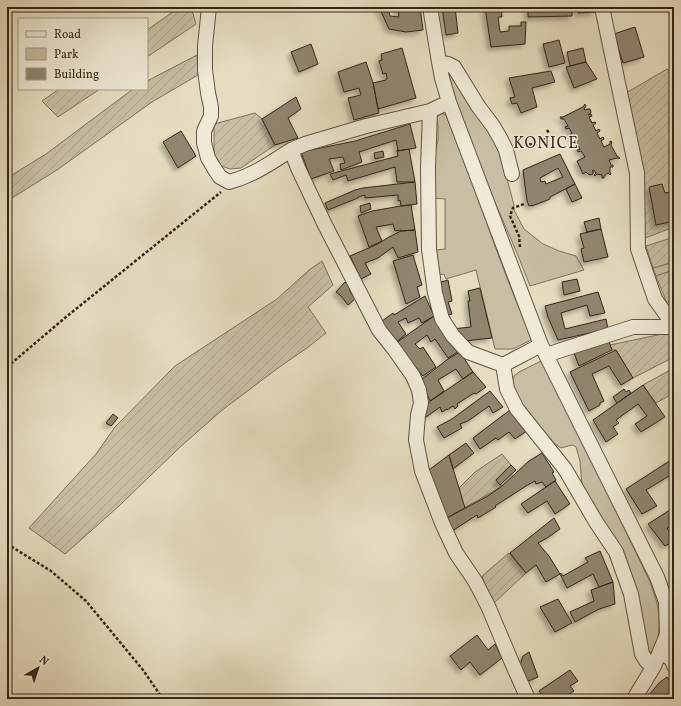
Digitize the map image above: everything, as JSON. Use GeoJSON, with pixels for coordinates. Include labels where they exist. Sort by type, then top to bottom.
{"type":"FeatureCollection","features":[{"type":"Feature","properties":{"kind":"street"},"geometry":{"type":"LineString","coordinates":[[209,7],[205,46],[205,70],[211,116],[204,131],[204,144],[208,158],[214,168],[220,176],[229,182],[253,173],[291,150],[305,144],[366,126],[430,111],[449,102]]}},
{"type":"Feature","properties":{"kind":"street"},"geometry":{"type":"LineString","coordinates":[[430,7],[442,78],[449,102],[544,350],[657,577],[666,602],[667,633],[670,637],[634,699]]}},
{"type":"Feature","properties":{"kind":"street"},"geometry":{"type":"LineString","coordinates":[[601,7],[637,173],[638,250],[655,299],[674,327]]}},
{"type":"Feature","properties":{"kind":"street"},"geometry":{"type":"LineString","coordinates":[[439,62],[454,67],[478,106],[493,126],[506,150],[512,174]]}},
{"type":"Feature","properties":{"kind":"street"},"geometry":{"type":"LineString","coordinates":[[430,111],[428,168],[429,249],[435,294],[442,319],[453,336],[468,352],[503,365],[544,350],[633,326],[674,327]]}},
{"type":"Feature","properties":{"kind":"street"},"geometry":{"type":"LineString","coordinates":[[291,150],[325,225],[379,330],[413,376],[419,390],[421,403],[418,414],[416,440],[422,471],[442,523],[456,553],[475,581],[488,606],[528,699]]}},
{"type":"Feature","properties":{"kind":"street"},"geometry":{"type":"LineString","coordinates":[[503,365],[507,389],[516,408],[565,469],[596,522],[616,552],[631,594],[642,654],[647,662],[654,666]]}},
{"type":"Feature","properties":{"kind":"street"},"geometry":{"type":"LineString","coordinates":[[661,651],[672,660],[674,666]]}},
{"type":"Feature","properties":{"kind":"path"},"geometry":{"type":"LineString","coordinates":[[547,130],[549,134]]}},
{"type":"Feature","properties":{"kind":"path"},"geometry":{"type":"LineString","coordinates":[[522,144],[537,144],[547,138]]}},
{"type":"Feature","properties":{"kind":"path"},"geometry":{"type":"LineString","coordinates":[[7,367],[66,316],[226,189],[229,182]]}},
{"type":"Feature","properties":{"kind":"path"},"geometry":{"type":"LineString","coordinates":[[513,208],[524,204]]}},
{"type":"Feature","properties":{"kind":"path"},"geometry":{"type":"LineString","coordinates":[[7,544],[51,571],[86,601],[143,670],[163,699]]}},
{"type":"Feature","properties":{"kind":"green space"},"geometry":{"type":"Polygon","coordinates":[[[180,7],[191,7],[196,24],[148,56],[148,29],[180,7]]]}},
{"type":"Feature","properties":{"kind":"green space"},"geometry":{"type":"Polygon","coordinates":[[[197,55],[198,75],[152,102],[57,170],[7,201],[7,178],[46,154],[132,90],[148,90],[148,80],[197,55]]]}},
{"type":"Feature","properties":{"kind":"green space"},"geometry":{"type":"Polygon","coordinates":[[[444,68],[448,68],[485,122],[501,156],[514,205],[513,208],[524,229],[543,244],[576,256],[584,270],[530,286],[480,168],[444,68]]]}},
{"type":"Feature","properties":{"kind":"green space"},"geometry":{"type":"Polygon","coordinates":[[[667,69],[674,76],[674,227],[645,238],[640,154],[626,93],[667,69]]]}},
{"type":"Feature","properties":{"kind":"green space"},"geometry":{"type":"Polygon","coordinates":[[[58,90],[98,90],[58,117],[42,101],[58,90]]]}},
{"type":"Feature","properties":{"kind":"green space"},"geometry":{"type":"Polygon","coordinates":[[[255,113],[262,119],[275,145],[241,168],[230,169],[219,165],[214,156],[214,124],[255,113]]]}},
{"type":"Feature","properties":{"kind":"green space"},"geometry":{"type":"Polygon","coordinates":[[[440,113],[446,115],[505,274],[533,339],[513,349],[495,349],[476,270],[446,279],[444,274],[439,275],[435,250],[445,249],[445,199],[433,198],[434,157],[438,140],[438,126],[436,118],[440,113]]]}},
{"type":"Feature","properties":{"kind":"green space"},"geometry":{"type":"Polygon","coordinates":[[[674,237],[674,262],[653,268],[646,246],[674,237]]]}},
{"type":"Feature","properties":{"kind":"green space"},"geometry":{"type":"Polygon","coordinates":[[[322,261],[333,285],[308,307],[326,333],[221,411],[65,554],[29,528],[96,454],[115,427],[175,366],[277,299],[309,270],[322,261]]]}},
{"type":"Feature","properties":{"kind":"green space"},"geometry":{"type":"Polygon","coordinates":[[[674,262],[674,270],[656,276],[653,268],[674,262]]]}},
{"type":"Feature","properties":{"kind":"green space"},"geometry":{"type":"Polygon","coordinates":[[[674,270],[674,304],[668,306],[656,276],[674,270]]]}},
{"type":"Feature","properties":{"kind":"green space"},"geometry":{"type":"Polygon","coordinates":[[[667,333],[674,335],[674,357],[633,378],[616,350],[612,350],[610,345],[667,333]]]}},
{"type":"Feature","properties":{"kind":"green space"},"geometry":{"type":"Polygon","coordinates":[[[541,361],[577,429],[650,582],[657,603],[659,615],[657,642],[651,652],[648,652],[622,554],[582,485],[580,461],[576,447],[572,445],[561,448],[551,441],[516,396],[512,384],[514,376],[541,361]]]}},
{"type":"Feature","properties":{"kind":"green space"},"geometry":{"type":"Polygon","coordinates":[[[674,368],[674,393],[656,403],[643,385],[674,368]]]}},
{"type":"Feature","properties":{"kind":"green space"},"geometry":{"type":"Polygon","coordinates":[[[502,454],[511,465],[496,480],[503,486],[464,508],[459,488],[475,472],[502,454]]]}},
{"type":"Feature","properties":{"kind":"green space"},"geometry":{"type":"Polygon","coordinates":[[[509,553],[526,573],[492,605],[482,576],[509,553]]]}},
{"type":"Feature","properties":{"kind":"building"},"geometry":{"type":"Polygon","coordinates":[[[379,7],[388,7],[390,16],[399,17],[398,7],[420,7],[423,30],[406,32],[389,29],[379,7]]]}},
{"type":"Feature","properties":{"kind":"building"},"geometry":{"type":"Polygon","coordinates":[[[442,7],[455,7],[458,33],[446,35],[442,7]]]}},
{"type":"Feature","properties":{"kind":"building"},"geometry":{"type":"Polygon","coordinates":[[[485,7],[501,7],[502,17],[498,17],[500,32],[509,31],[509,26],[521,26],[521,22],[526,22],[525,44],[491,47],[485,7]]]}},
{"type":"Feature","properties":{"kind":"building"},"geometry":{"type":"Polygon","coordinates":[[[528,7],[572,7],[572,16],[528,17],[528,7]]]}},
{"type":"Feature","properties":{"kind":"building"},"geometry":{"type":"Polygon","coordinates":[[[577,7],[595,7],[595,12],[578,13],[577,7]]]}},
{"type":"Feature","properties":{"kind":"building"},"geometry":{"type":"Polygon","coordinates":[[[635,27],[644,57],[623,63],[614,34],[635,27]]]}},
{"type":"Feature","properties":{"kind":"building"},"geometry":{"type":"Polygon","coordinates":[[[559,40],[565,63],[549,67],[543,44],[559,40]]]}},
{"type":"Feature","properties":{"kind":"building"},"geometry":{"type":"Polygon","coordinates":[[[311,44],[318,64],[299,72],[291,52],[311,44]]]}},
{"type":"Feature","properties":{"kind":"building"},"geometry":{"type":"Polygon","coordinates":[[[402,48],[416,98],[378,109],[373,83],[386,80],[387,78],[386,73],[383,74],[379,61],[382,60],[381,54],[402,48]]]}},
{"type":"Feature","properties":{"kind":"building"},"geometry":{"type":"Polygon","coordinates":[[[583,48],[586,62],[570,66],[567,52],[583,48]]]}},
{"type":"Feature","properties":{"kind":"building"},"geometry":{"type":"Polygon","coordinates":[[[366,62],[373,83],[379,113],[354,120],[348,98],[361,95],[359,88],[344,92],[338,72],[366,62]]]}},
{"type":"Feature","properties":{"kind":"building"},"geometry":{"type":"Polygon","coordinates":[[[586,62],[597,79],[574,88],[566,67],[586,62]]]}},
{"type":"Feature","properties":{"kind":"building"},"geometry":{"type":"Polygon","coordinates":[[[551,71],[555,82],[532,88],[537,107],[521,113],[517,103],[512,104],[510,98],[515,97],[509,78],[551,71]]]}},
{"type":"Feature","properties":{"kind":"building"},"geometry":{"type":"Polygon","coordinates":[[[296,97],[301,109],[288,118],[298,138],[275,145],[262,119],[296,97]]]}},
{"type":"Feature","properties":{"kind":"building"},"geometry":{"type":"Polygon","coordinates":[[[585,104],[585,110],[590,109],[591,112],[588,115],[591,114],[592,116],[589,117],[592,123],[596,123],[593,125],[596,131],[599,129],[600,131],[597,133],[600,139],[603,137],[604,139],[601,141],[604,147],[610,144],[610,141],[612,142],[611,145],[617,156],[620,158],[609,160],[613,167],[610,167],[611,174],[610,175],[608,173],[604,176],[604,178],[602,178],[602,175],[597,174],[595,176],[594,175],[596,173],[594,170],[592,171],[593,174],[590,175],[586,172],[583,174],[577,161],[585,157],[581,151],[578,152],[577,150],[580,149],[577,143],[573,143],[576,141],[573,135],[570,137],[569,135],[572,133],[569,128],[566,129],[565,127],[568,126],[564,119],[561,119],[560,117],[583,107],[585,104]]]}},
{"type":"Feature","properties":{"kind":"building"},"geometry":{"type":"Polygon","coordinates":[[[410,124],[416,148],[397,151],[396,140],[359,152],[362,162],[341,170],[340,164],[345,163],[343,157],[329,159],[334,171],[311,179],[301,152],[355,141],[410,124]]]}},
{"type":"Feature","properties":{"kind":"building"},"geometry":{"type":"Polygon","coordinates":[[[181,131],[196,156],[178,168],[163,142],[181,131]]]}},
{"type":"Feature","properties":{"kind":"building"},"geometry":{"type":"Polygon","coordinates":[[[409,149],[415,182],[397,182],[395,167],[348,181],[346,175],[333,180],[330,174],[398,156],[397,151],[409,149]]]}},
{"type":"Feature","properties":{"kind":"building"},"geometry":{"type":"Polygon","coordinates":[[[383,151],[384,157],[375,159],[374,153],[383,151]]]}},
{"type":"Feature","properties":{"kind":"building"},"geometry":{"type":"Polygon","coordinates":[[[560,154],[575,184],[550,197],[550,199],[529,206],[523,170],[560,154]],[[558,168],[540,178],[541,182],[545,181],[546,184],[563,177],[558,168]]]}},
{"type":"Feature","properties":{"kind":"building"},"geometry":{"type":"Polygon","coordinates":[[[415,182],[417,204],[401,206],[400,200],[398,201],[398,195],[365,198],[365,195],[328,210],[325,203],[363,188],[415,182]]]}},
{"type":"Feature","properties":{"kind":"building"},"geometry":{"type":"Polygon","coordinates":[[[575,184],[582,198],[572,202],[566,189],[575,184]]]}},
{"type":"Feature","properties":{"kind":"building"},"geometry":{"type":"Polygon","coordinates":[[[662,184],[665,193],[670,192],[674,212],[674,221],[656,225],[649,187],[662,184]]]}},
{"type":"Feature","properties":{"kind":"building"},"geometry":{"type":"Polygon","coordinates":[[[370,203],[371,209],[361,213],[360,206],[370,203]]]}},
{"type":"Feature","properties":{"kind":"building"},"geometry":{"type":"Polygon","coordinates":[[[411,205],[415,230],[395,231],[393,224],[376,227],[382,241],[369,247],[358,216],[372,211],[411,205]]]}},
{"type":"Feature","properties":{"kind":"building"},"geometry":{"type":"Polygon","coordinates":[[[599,218],[601,229],[587,232],[584,222],[599,218]]]}},
{"type":"Feature","properties":{"kind":"building"},"geometry":{"type":"Polygon","coordinates":[[[601,229],[608,257],[584,262],[581,249],[584,248],[580,234],[601,229]]]}},
{"type":"Feature","properties":{"kind":"building"},"geometry":{"type":"Polygon","coordinates":[[[415,230],[418,252],[398,258],[393,247],[378,258],[365,263],[371,274],[361,279],[350,256],[378,244],[401,231],[415,230]]]}},
{"type":"Feature","properties":{"kind":"building"},"geometry":{"type":"Polygon","coordinates":[[[413,255],[422,285],[417,287],[420,297],[406,304],[393,261],[413,255]]]}},
{"type":"Feature","properties":{"kind":"building"},"geometry":{"type":"Polygon","coordinates":[[[577,279],[580,291],[564,295],[562,282],[577,279]]]}},
{"type":"Feature","properties":{"kind":"building"},"geometry":{"type":"Polygon","coordinates":[[[448,280],[452,301],[448,302],[452,314],[444,316],[441,282],[448,280]]]}},
{"type":"Feature","properties":{"kind":"building"},"geometry":{"type":"Polygon","coordinates":[[[345,282],[351,288],[349,290],[355,299],[348,305],[336,292],[345,282]]]}},
{"type":"Feature","properties":{"kind":"building"},"geometry":{"type":"Polygon","coordinates":[[[480,288],[492,338],[464,341],[452,329],[471,327],[468,291],[480,288]]]}},
{"type":"Feature","properties":{"kind":"building"},"geometry":{"type":"Polygon","coordinates":[[[598,292],[605,313],[590,316],[587,305],[561,313],[565,329],[606,319],[608,329],[558,340],[545,306],[598,292]]]}},
{"type":"Feature","properties":{"kind":"building"},"geometry":{"type":"Polygon","coordinates":[[[425,296],[434,316],[422,323],[419,318],[408,323],[406,318],[398,322],[406,334],[395,343],[381,322],[393,313],[394,315],[425,296]]]}},
{"type":"Feature","properties":{"kind":"building"},"geometry":{"type":"Polygon","coordinates":[[[434,316],[459,351],[448,358],[435,339],[431,342],[427,335],[415,344],[420,349],[423,347],[436,367],[423,376],[396,343],[434,316]]]}},
{"type":"Feature","properties":{"kind":"building"},"geometry":{"type":"Polygon","coordinates":[[[608,339],[612,350],[579,366],[574,353],[608,339]]]}},
{"type":"Feature","properties":{"kind":"building"},"geometry":{"type":"Polygon","coordinates":[[[616,350],[633,378],[621,385],[609,366],[592,374],[604,401],[589,411],[570,372],[616,350]]]}},
{"type":"Feature","properties":{"kind":"building"},"geometry":{"type":"Polygon","coordinates":[[[460,352],[473,372],[463,379],[456,369],[438,380],[444,391],[430,401],[421,380],[448,359],[460,352]]]}},
{"type":"Feature","properties":{"kind":"building"},"geometry":{"type":"Polygon","coordinates":[[[473,372],[486,387],[457,404],[458,406],[455,409],[453,406],[442,412],[440,407],[422,420],[423,408],[432,400],[473,372]]]}},
{"type":"Feature","properties":{"kind":"building"},"geometry":{"type":"Polygon","coordinates":[[[643,385],[665,417],[641,432],[635,424],[647,416],[638,404],[616,420],[619,423],[613,427],[618,434],[606,442],[593,420],[643,385]]]}},
{"type":"Feature","properties":{"kind":"building"},"geometry":{"type":"Polygon","coordinates":[[[624,389],[626,392],[629,390],[631,393],[617,403],[613,397],[624,389]]]}},
{"type":"Feature","properties":{"kind":"building"},"geometry":{"type":"Polygon","coordinates":[[[490,391],[503,407],[493,413],[489,406],[468,421],[460,424],[462,428],[444,438],[437,427],[452,419],[490,391]]]}},
{"type":"Feature","properties":{"kind":"building"},"geometry":{"type":"Polygon","coordinates":[[[510,410],[527,431],[515,439],[509,432],[498,440],[496,438],[480,449],[473,438],[510,410]]]}},
{"type":"Feature","properties":{"kind":"building"},"geometry":{"type":"Polygon","coordinates":[[[113,414],[118,418],[111,426],[106,423],[113,414]]]}},
{"type":"Feature","properties":{"kind":"building"},"geometry":{"type":"Polygon","coordinates":[[[466,443],[474,453],[453,469],[449,455],[466,443]]]}},
{"type":"Feature","properties":{"kind":"building"},"geometry":{"type":"Polygon","coordinates":[[[542,453],[554,472],[552,473],[556,480],[546,487],[542,482],[536,484],[535,481],[478,518],[477,515],[449,533],[443,520],[488,496],[502,486],[529,461],[542,453]]]}},
{"type":"Feature","properties":{"kind":"building"},"geometry":{"type":"Polygon","coordinates":[[[449,455],[465,508],[443,520],[429,470],[449,455]]]}},
{"type":"Feature","properties":{"kind":"building"},"geometry":{"type":"Polygon","coordinates":[[[674,458],[674,473],[646,490],[657,506],[642,514],[626,489],[674,458]]]}},
{"type":"Feature","properties":{"kind":"building"},"geometry":{"type":"Polygon","coordinates":[[[511,465],[516,470],[500,485],[496,480],[511,465]]]}},
{"type":"Feature","properties":{"kind":"building"},"geometry":{"type":"Polygon","coordinates":[[[555,481],[570,504],[555,514],[547,501],[528,513],[521,504],[555,481]]]}},
{"type":"Feature","properties":{"kind":"building"},"geometry":{"type":"Polygon","coordinates":[[[673,508],[674,524],[667,528],[674,538],[674,541],[665,546],[648,524],[673,508]]]}},
{"type":"Feature","properties":{"kind":"building"},"geometry":{"type":"Polygon","coordinates":[[[554,518],[560,529],[538,543],[549,556],[560,574],[546,582],[536,565],[526,573],[510,553],[554,518]]]}},
{"type":"Feature","properties":{"kind":"building"},"geometry":{"type":"Polygon","coordinates":[[[600,551],[613,582],[599,587],[593,574],[567,588],[560,574],[561,573],[563,576],[588,562],[585,558],[600,551]]]}},
{"type":"Feature","properties":{"kind":"building"},"geometry":{"type":"Polygon","coordinates":[[[613,582],[615,604],[599,609],[575,622],[570,612],[594,601],[591,590],[613,582]]]}},
{"type":"Feature","properties":{"kind":"building"},"geometry":{"type":"Polygon","coordinates":[[[558,599],[572,623],[555,632],[540,607],[558,599]]]}},
{"type":"Feature","properties":{"kind":"building"},"geometry":{"type":"Polygon","coordinates":[[[477,635],[488,650],[495,644],[502,658],[480,675],[470,662],[461,670],[450,656],[477,635]]]}},
{"type":"Feature","properties":{"kind":"building"},"geometry":{"type":"Polygon","coordinates":[[[529,652],[538,677],[526,682],[520,665],[523,656],[529,652]]]}},
{"type":"Feature","properties":{"kind":"building"},"geometry":{"type":"Polygon","coordinates":[[[570,670],[578,681],[570,686],[574,691],[562,699],[545,699],[539,691],[570,670]]]}},
{"type":"Feature","properties":{"kind":"building"},"geometry":{"type":"Polygon","coordinates":[[[667,677],[674,689],[674,699],[646,699],[659,683],[667,677]]]}},
{"type":"Feature","properties":{"kind":"district","name":"KONICE"},"geometry":{"type":"Point","coordinates":[546,142]}}]}
